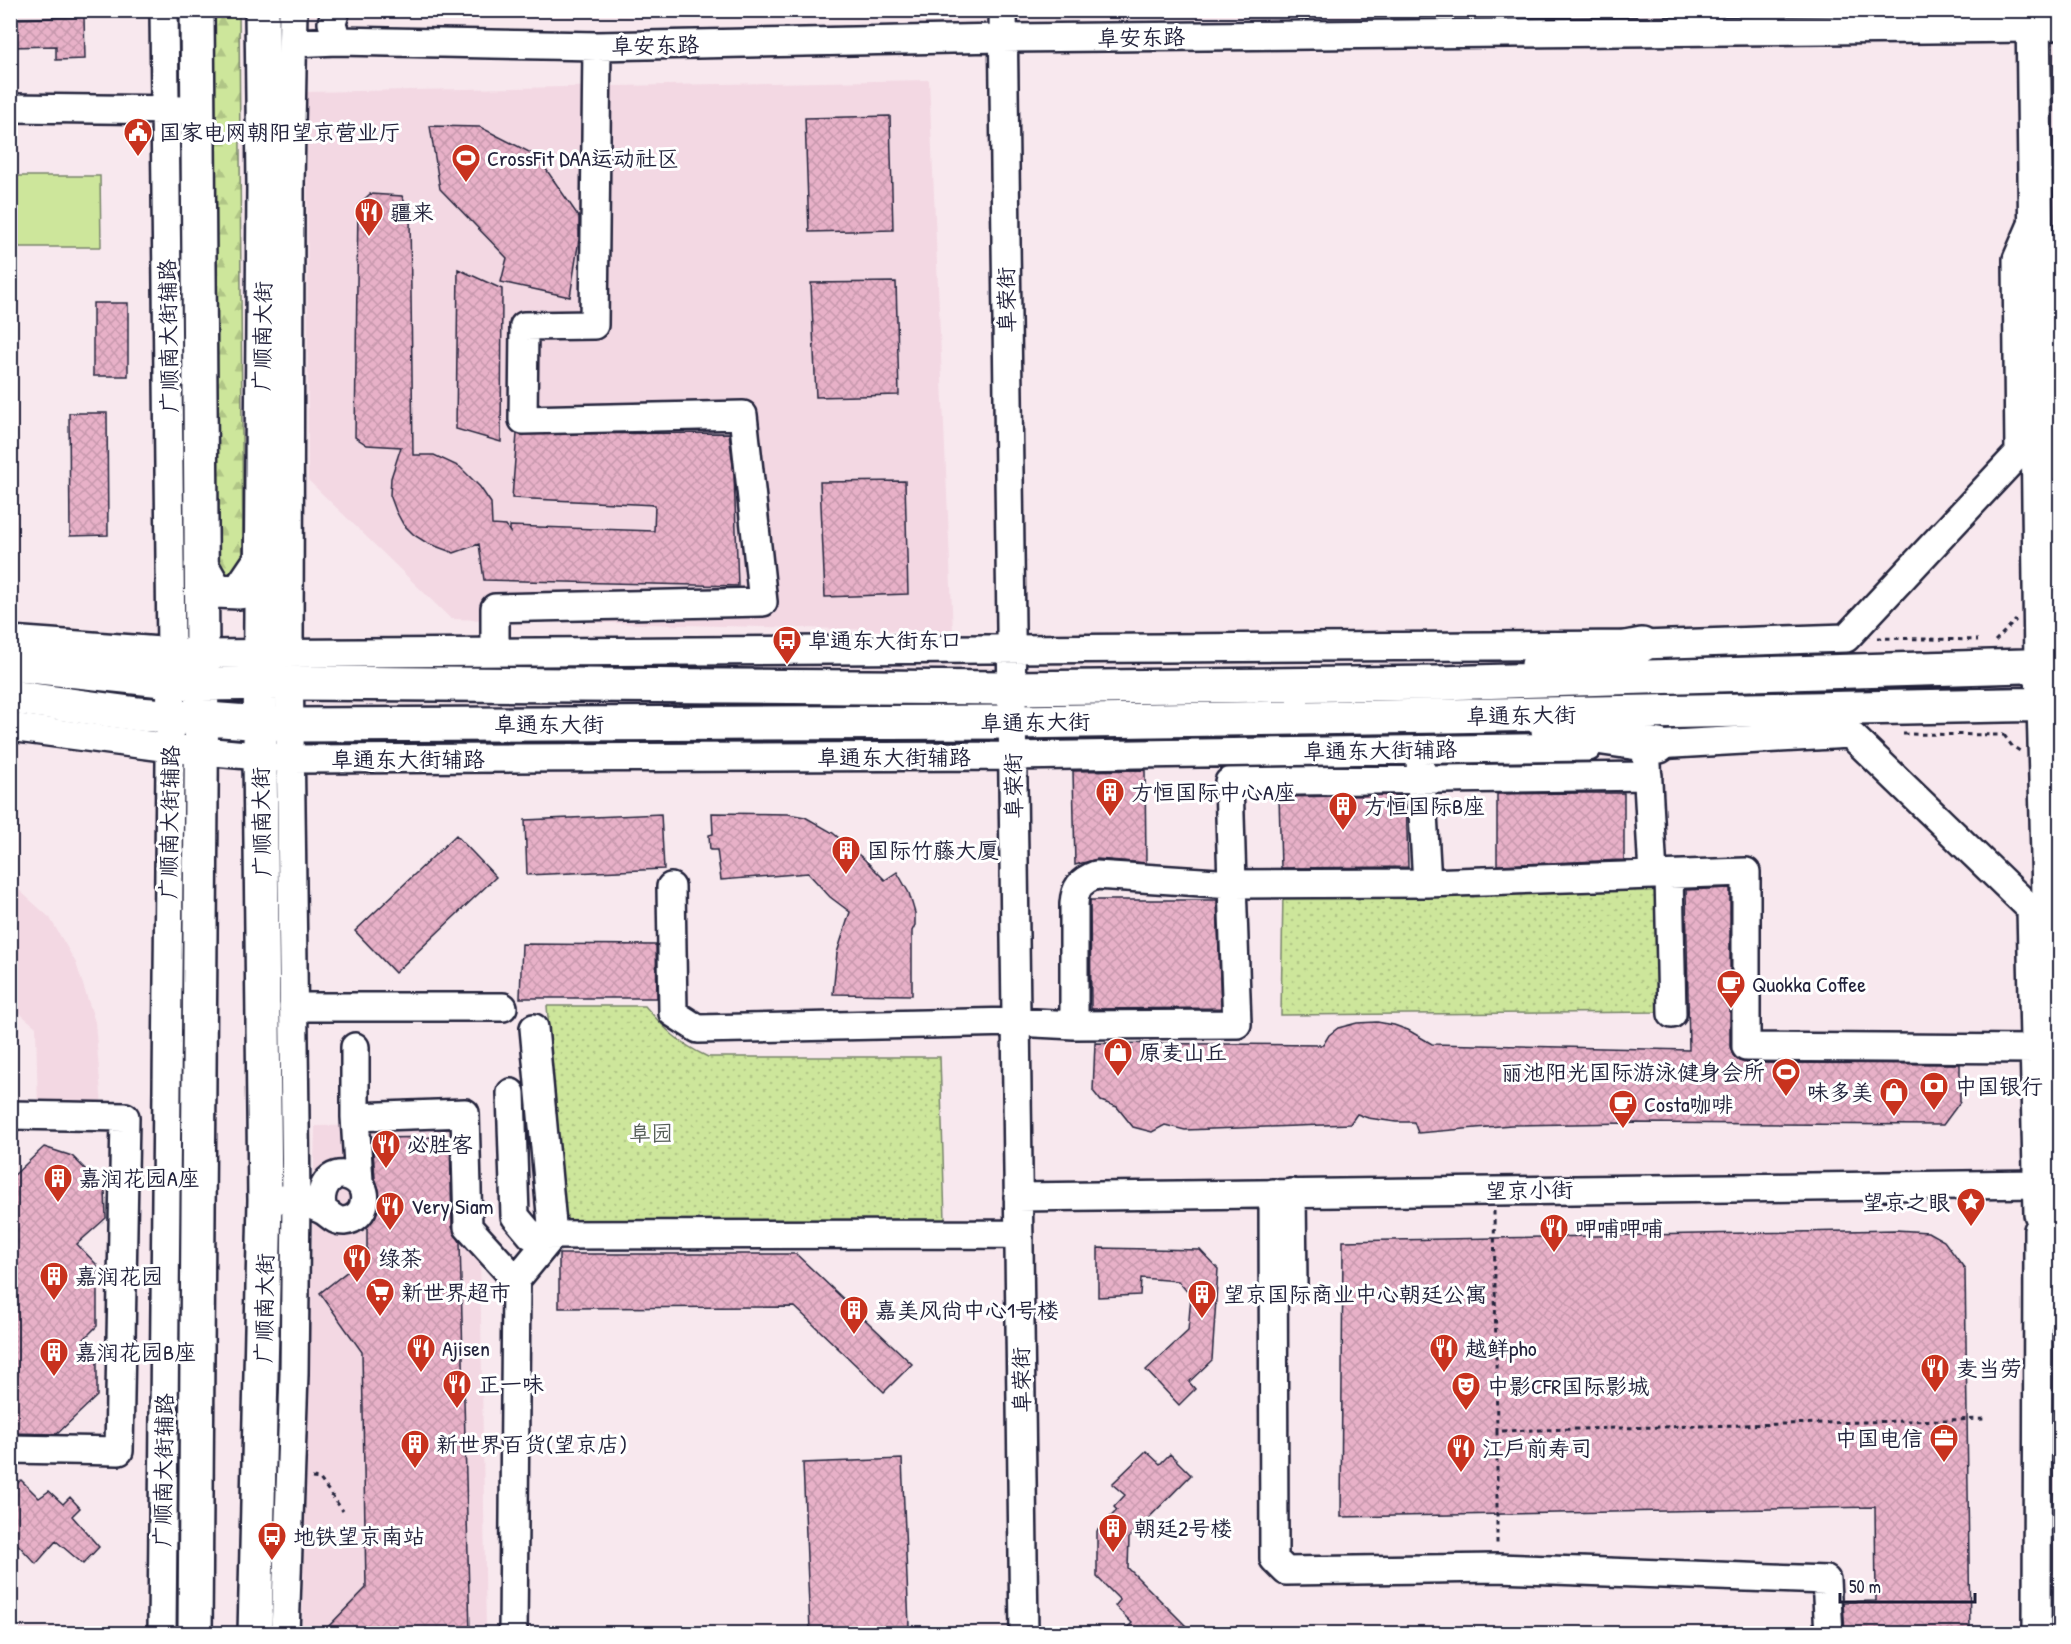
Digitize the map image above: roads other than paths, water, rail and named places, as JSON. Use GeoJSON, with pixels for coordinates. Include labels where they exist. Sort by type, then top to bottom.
{"type":"FeatureCollection","features":[{"type":"Feature","properties":{"kind":"main road"},"geometry":{"type":"LineString","coordinates":[[195,1634],[186,668],[201,565],[197,10]]}},
{"type":"Feature","properties":{"kind":"main road","name":"广顺南大街"},"geometry":{"type":"LineString","coordinates":[[255,1634],[280,1199],[276,668],[260,561],[277,186],[262,10]]}},
{"type":"Feature","properties":{"kind":"main road"},"geometry":{"type":"LineString","coordinates":[[2043,21],[2036,215],[2053,704],[2061,1313]]}},
{"type":"Feature","properties":{"kind":"main road"},"geometry":{"type":"LineString","coordinates":[[201,565],[216,591],[239,592],[260,561]]}},
{"type":"Feature","properties":{"kind":"main road"},"geometry":{"type":"LineString","coordinates":[[1440,683],[1642,645]]}},
{"type":"Feature","properties":{"kind":"main road","name":"阜通东大街"},"geometry":{"type":"LineString","coordinates":[[10,664],[276,668],[1011,688],[1440,683],[2051,666]]}},
{"type":"Feature","properties":{"kind":"main road","name":"阜通东大街"},"geometry":{"type":"LineString","coordinates":[[10,697],[186,734],[276,741],[1012,722],[1431,717],[2053,704]]}},
{"type":"Feature","properties":{"kind":"main road"},"geometry":{"type":"LineString","coordinates":[[1431,717],[1653,746]]}},
{"type":"Feature","properties":{"kind":"street","name":"广顺南大街辅路"},"geometry":{"type":"LineString","coordinates":[[165,10],[165,111],[186,668]]}},
{"type":"Feature","properties":{"kind":"street"},"geometry":{"type":"LineString","coordinates":[[293,10],[293,43],[277,186],[276,668],[495,652],[1642,645],[1845,638],[2019,453],[2017,259],[2036,215]]}},
{"type":"Feature","properties":{"kind":"street"},"geometry":{"type":"LineString","coordinates":[[336,10],[332,23],[337,41]]}},
{"type":"Feature","properties":{"kind":"street","name":"阜荣街"},"geometry":{"type":"LineString","coordinates":[[1003,10],[1024,1634]]}},
{"type":"Feature","properties":{"kind":"street","name":"阜安东路"},"geometry":{"type":"LineString","coordinates":[[293,43],[337,41],[597,46],[2043,21]]}},
{"type":"Feature","properties":{"kind":"street"},"geometry":{"type":"LineString","coordinates":[[495,652],[495,608],[763,602],[743,415],[523,420],[524,326],[594,326],[597,46]]}},
{"type":"Feature","properties":{"kind":"street"},"geometry":{"type":"LineString","coordinates":[[10,108],[165,111],[197,109]]}},
{"type":"Feature","properties":{"kind":"street"},"geometry":{"type":"LineString","coordinates":[[10,640],[186,668]]}},
{"type":"Feature","properties":{"kind":"street"},"geometry":{"type":"LineString","coordinates":[[1427,883],[1419,749],[1431,717]]}},
{"type":"Feature","properties":{"kind":"street"},"geometry":{"type":"LineString","coordinates":[[10,727],[186,734]]}},
{"type":"Feature","properties":{"kind":"street","name":"广顺南大街辅路"},"geometry":{"type":"LineString","coordinates":[[162,1634],[186,734]]}},
{"type":"Feature","properties":{"kind":"street","name":"阜通东大街辅路"},"geometry":{"type":"LineString","coordinates":[[276,741],[1012,756],[1653,746],[1850,734],[2031,909],[2035,1048]]}},
{"type":"Feature","properties":{"kind":"street"},"geometry":{"type":"LineString","coordinates":[[276,741],[293,1007],[280,1199],[294,1374],[285,1634]]}},
{"type":"Feature","properties":{"kind":"street"},"geometry":{"type":"LineString","coordinates":[[1653,746],[1647,776],[1661,875],[1672,1014]]}},
{"type":"Feature","properties":{"kind":"street"},"geometry":{"type":"LineString","coordinates":[[671,887],[673,1013],[698,1029],[1016,1022],[1074,1025],[1237,1024],[1229,782],[1647,776]]}},
{"type":"Feature","properties":{"kind":"street"},"geometry":{"type":"LineString","coordinates":[[1074,1025],[1075,891],[1083,880],[1096,875],[1232,884],[1427,883],[1746,872],[1746,1047],[2035,1048],[2039,1184],[2037,1634]]}},
{"type":"Feature","properties":{"kind":"street"},"geometry":{"type":"LineString","coordinates":[[293,1007],[503,1007]]}},
{"type":"Feature","properties":{"kind":"street"},"geometry":{"type":"LineString","coordinates":[[513,1634],[516,1280],[552,1235],[534,1028]]}},
{"type":"Feature","properties":{"kind":"street"},"geometry":{"type":"LineString","coordinates":[[323,1198],[336,1220],[351,1219],[358,1215],[363,1209],[366,1198],[359,1181],[354,1117],[355,1047]]}},
{"type":"Feature","properties":{"kind":"street"},"geometry":{"type":"LineString","coordinates":[[511,1093],[515,1216],[531,1235],[1019,1234]]}},
{"type":"Feature","properties":{"kind":"street"},"geometry":{"type":"LineString","coordinates":[[354,1117],[465,1113],[468,1227],[516,1280]]}},
{"type":"Feature","properties":{"kind":"street"},"geometry":{"type":"LineString","coordinates":[[10,1115],[125,1117],[119,1451],[10,1449]]}},
{"type":"Feature","properties":{"kind":"street"},"geometry":{"type":"LineString","coordinates":[[323,1198],[330,1179],[350,1176],[359,1181]]}},
{"type":"Feature","properties":{"kind":"street","name":"望京小街"},"geometry":{"type":"LineString","coordinates":[[1018,1197],[2039,1184]]}},
{"type":"Feature","properties":{"kind":"street"},"geometry":{"type":"LineString","coordinates":[[1291,1193],[1293,1286]]}},
{"type":"Feature","properties":{"kind":"street"},"geometry":{"type":"LineString","coordinates":[[1291,1193],[1274,1559],[1286,1571],[1497,1568],[1826,1580],[1829,1634]]}},
{"type":"Feature","properties":{"kind":"street"},"geometry":{"type":"LineString","coordinates":[[280,1199],[323,1198]]}},
{"type":"Feature","properties":{"kind":"street"},"geometry":{"type":"LineString","coordinates":[[2038,1214],[2060,1274]]}},
{"type":"Feature","properties":{"kind":"place","name":"国家电网朝阳望京营业厅"},"geometry":{"type":"Point","coordinates":[138,158]}},
{"type":"Feature","properties":{"kind":"place","name":"CrossFit DAA运动社区"},"geometry":{"type":"Point","coordinates":[466,184]}},
{"type":"Feature","properties":{"kind":"place","name":"疆来"},"geometry":{"type":"Point","coordinates":[369,238]}},
{"type":"Feature","properties":{"kind":"place","name":"阜通东大街东口"},"geometry":{"type":"Point","coordinates":[787,666]}},
{"type":"Feature","properties":{"kind":"place","name":"方恒国际中心A座"},"geometry":{"type":"Point","coordinates":[1110,818]}},
{"type":"Feature","properties":{"kind":"place","name":"方恒国际B座"},"geometry":{"type":"Point","coordinates":[1343,832]}},
{"type":"Feature","properties":{"kind":"place","name":"国际竹藤大厦"},"geometry":{"type":"Point","coordinates":[846,876]}},
{"type":"Feature","properties":{"kind":"place","name":"Quokka Coffee"},"geometry":{"type":"Point","coordinates":[1731,1010]}},
{"type":"Feature","properties":{"kind":"place","name":"原麦山丘"},"geometry":{"type":"Point","coordinates":[1118,1078]}},
{"type":"Feature","properties":{"kind":"place","name":"丽池阳光国际游泳健身会所"},"geometry":{"type":"Point","coordinates":[1786,1098]}},
{"type":"Feature","properties":{"kind":"place","name":"中国银行"},"geometry":{"type":"Point","coordinates":[1934,1112]}},
{"type":"Feature","properties":{"kind":"place","name":"味多美"},"geometry":{"type":"Point","coordinates":[1894,1118]}},
{"type":"Feature","properties":{"kind":"place","name":"Costa咖啡"},"geometry":{"type":"Point","coordinates":[1623,1130]}},
{"type":"Feature","properties":{"kind":"place","name":"必胜客"},"geometry":{"type":"Point","coordinates":[386,1170]}},
{"type":"Feature","properties":{"kind":"place","name":"嘉润花园A座"},"geometry":{"type":"Point","coordinates":[58,1204]}},
{"type":"Feature","properties":{"kind":"place","name":"望京之眼"},"geometry":{"type":"Point","coordinates":[1971,1228]}},
{"type":"Feature","properties":{"kind":"place","name":"Very Siam"},"geometry":{"type":"Point","coordinates":[390,1232]}},
{"type":"Feature","properties":{"kind":"place","name":"呷哺呷哺"},"geometry":{"type":"Point","coordinates":[1554,1254]}},
{"type":"Feature","properties":{"kind":"place","name":"绿茶"},"geometry":{"type":"Point","coordinates":[357,1284]}},
{"type":"Feature","properties":{"kind":"place","name":"嘉润花园"},"geometry":{"type":"Point","coordinates":[54,1302]}},
{"type":"Feature","properties":{"kind":"place","name":"新世界超市"},"geometry":{"type":"Point","coordinates":[380,1318]}},
{"type":"Feature","properties":{"kind":"place","name":"望京国际商业中心朝廷公寓"},"geometry":{"type":"Point","coordinates":[1202,1320]}},
{"type":"Feature","properties":{"kind":"place","name":"嘉美风尚中心1号楼"},"geometry":{"type":"Point","coordinates":[854,1336]}},
{"type":"Feature","properties":{"kind":"place","name":"Ajisen"},"geometry":{"type":"Point","coordinates":[421,1374]}},
{"type":"Feature","properties":{"kind":"place","name":"越鲜pho"},"geometry":{"type":"Point","coordinates":[1444,1374]}},
{"type":"Feature","properties":{"kind":"place","name":"嘉润花园B座"},"geometry":{"type":"Point","coordinates":[54,1378]}},
{"type":"Feature","properties":{"kind":"place","name":"麦当劳"},"geometry":{"type":"Point","coordinates":[1935,1394]}},
{"type":"Feature","properties":{"kind":"place","name":"正一味"},"geometry":{"type":"Point","coordinates":[457,1410]}},
{"type":"Feature","properties":{"kind":"place","name":"中影CFR国际影城"},"geometry":{"type":"Point","coordinates":[1466,1412]}},
{"type":"Feature","properties":{"kind":"place","name":"中国电信"},"geometry":{"type":"Point","coordinates":[1944,1464]}},
{"type":"Feature","properties":{"kind":"place","name":"新世界百货(望京店)"},"geometry":{"type":"Point","coordinates":[415,1470]}},
{"type":"Feature","properties":{"kind":"place","name":"江户前寿司"},"geometry":{"type":"Point","coordinates":[1461,1474]}},
{"type":"Feature","properties":{"kind":"place","name":"朝廷2号楼"},"geometry":{"type":"Point","coordinates":[1113,1554]}},
{"type":"Feature","properties":{"kind":"place","name":"地铁望京南站"},"geometry":{"type":"Point","coordinates":[272,1562]}},
{"type":"Feature","properties":{"kind":"park label","name":"阜园"},"geometry":{"type":"Point","coordinates":[651,1133]}}]}
